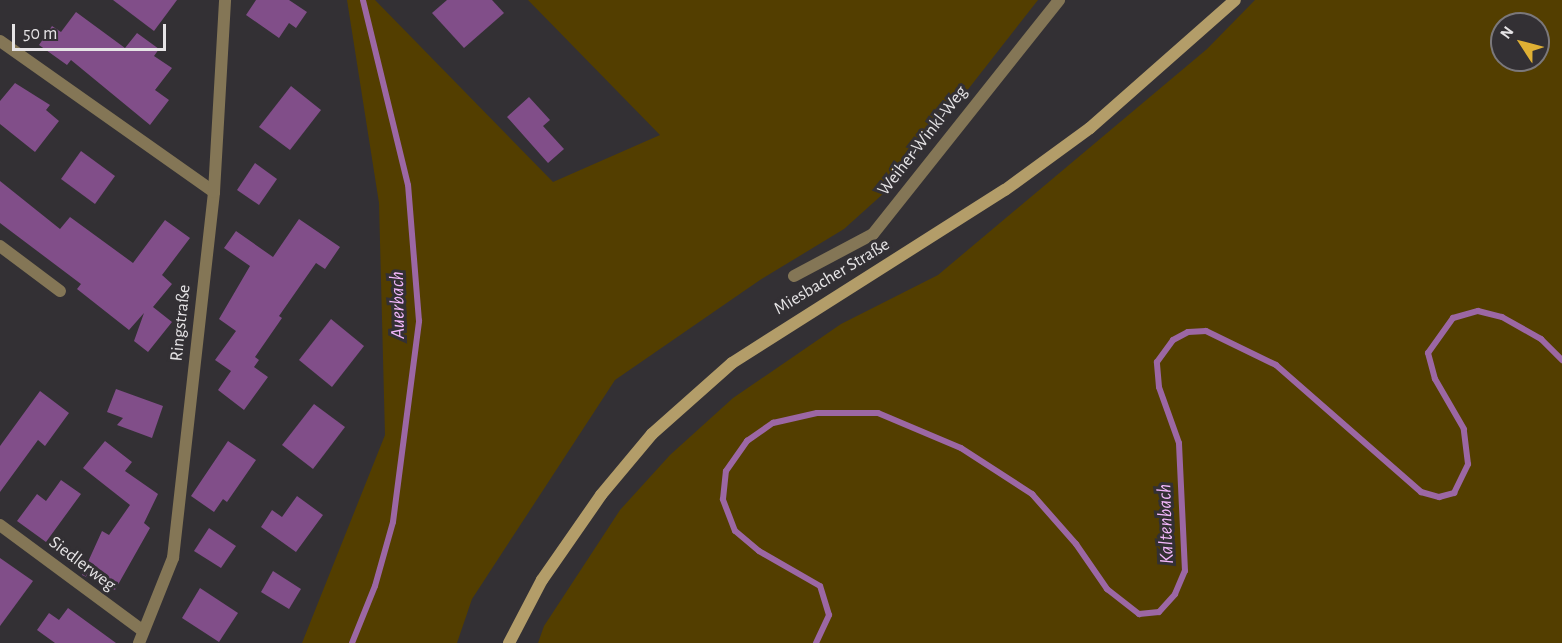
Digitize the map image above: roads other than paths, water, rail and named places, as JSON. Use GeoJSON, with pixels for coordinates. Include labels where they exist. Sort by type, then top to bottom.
{"type":"FeatureCollection","features":[{"type":"Feature","properties":{"kind":"main road","name":"Miesbacher Straße"},"geometry":{"type":"LineString","coordinates":[[509,643],[542,580],[601,495],[652,434],[723,371],[791,322],[1005,190],[1090,128],[1235,0]]}},
{"type":"Feature","properties":{"kind":"street","name":"Ringstraße"},"geometry":{"type":"LineString","coordinates":[[141,637],[172,558],[214,192],[225,0]]}},
{"type":"Feature","properties":{"kind":"street","name":"Weiher-Winkl-Weg"},"geometry":{"type":"LineString","coordinates":[[794,276],[873,234],[1059,0]]}},
{"type":"Feature","properties":{"kind":"street"},"geometry":{"type":"LineString","coordinates":[[0,41],[214,192]]}},
{"type":"Feature","properties":{"kind":"street"},"geometry":{"type":"LineString","coordinates":[[0,246],[60,291]]}},
{"type":"Feature","properties":{"kind":"street","name":"Siedlerweg"},"geometry":{"type":"LineString","coordinates":[[0,525],[141,637]]}},
{"type":"Feature","properties":{"kind":"waterway","name":"Auerbach"},"geometry":{"type":"LineString","coordinates":[[352,643],[375,586],[393,522],[419,321],[408,185],[363,0]]}},
{"type":"Feature","properties":{"kind":"waterway","name":"Kaltenbach"},"geometry":{"type":"LineString","coordinates":[[816,643],[829,615],[820,586],[759,551],[735,531],[723,499],[726,471],[747,441],[773,423],[817,413],[878,413],[961,448],[1032,494],[1076,544],[1107,589],[1139,614],[1159,612],[1175,594],[1185,571],[1179,443],[1159,387],[1157,362],[1173,340],[1188,332],[1206,331],[1276,365],[1421,492],[1439,497],[1454,493],[1468,464],[1464,429],[1435,379],[1428,353],[1453,318],[1478,311],[1502,317],[1541,339],[1562,360]]}}]}
